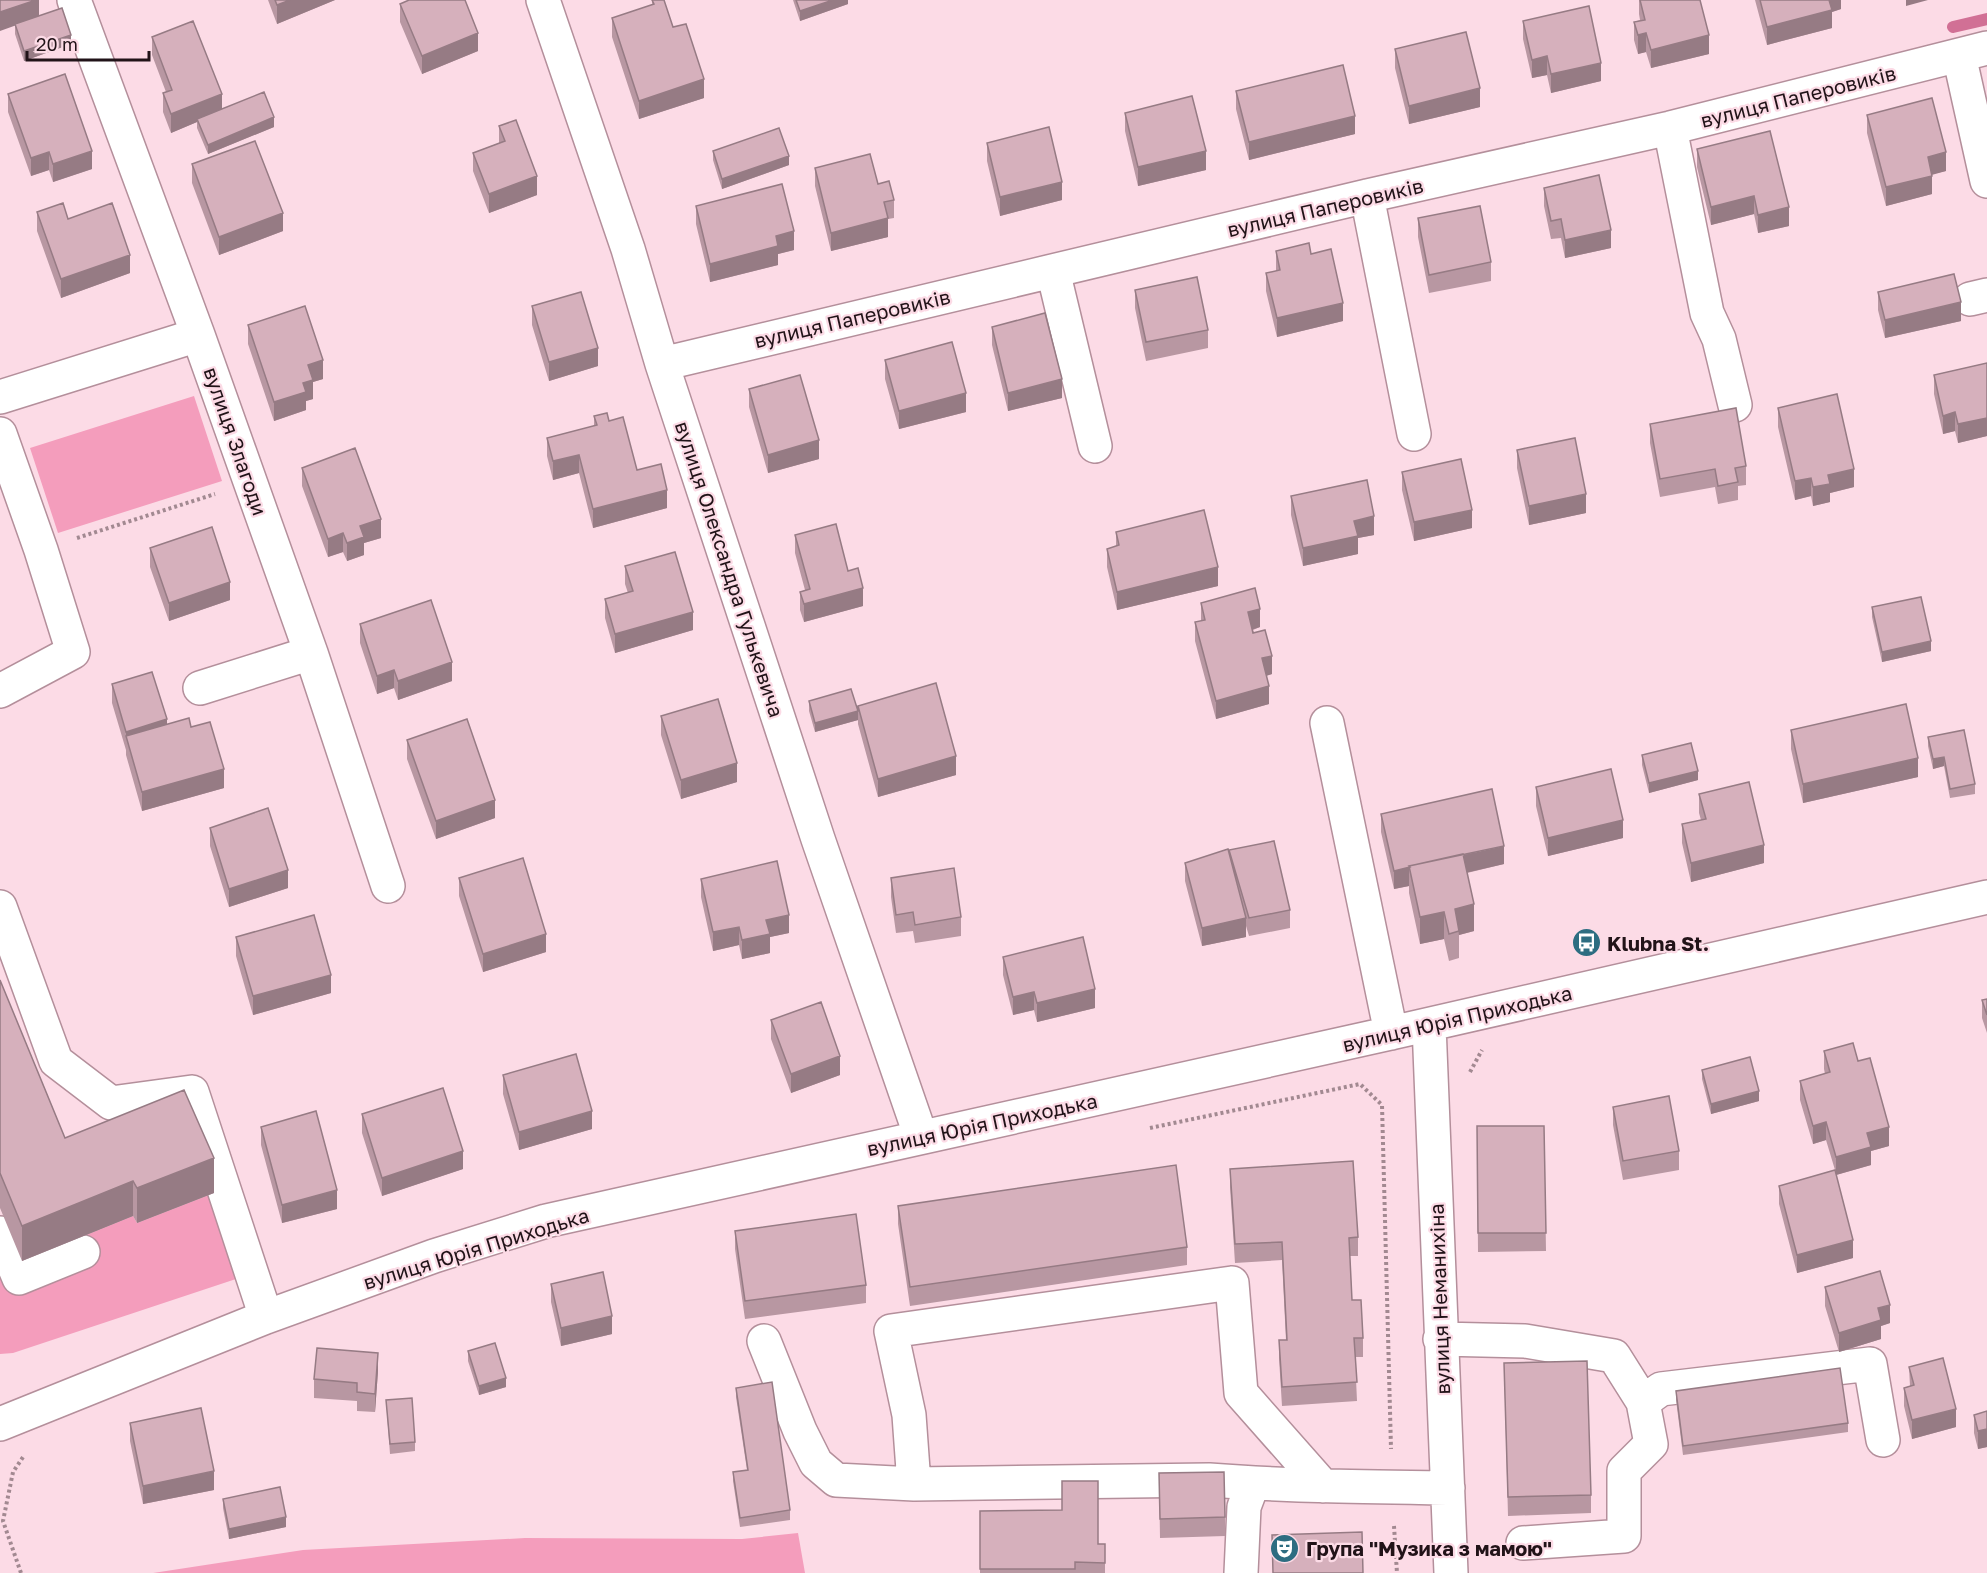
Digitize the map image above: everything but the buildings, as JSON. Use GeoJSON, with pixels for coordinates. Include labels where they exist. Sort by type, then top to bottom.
{"type":"FeatureCollection","features":[{"type":"Feature","properties":{"kind":"street","name":"вулиця Злагоди"},"geometry":{"type":"LineString","coordinates":[[74,0],[198,335],[311,653],[388,886]]}},
{"type":"Feature","properties":{"kind":"street","name":"вулиця Олександра Гулькевича"},"geometry":{"type":"LineString","coordinates":[[543,0],[628,249],[662,364],[818,839],[921,1137]]}},
{"type":"Feature","properties":{"kind":"street"},"geometry":{"type":"LineString","coordinates":[[1973,51],[1987,181]]}},
{"type":"Feature","properties":{"kind":"street","name":"вулиця Паперовиків"},"geometry":{"type":"LineString","coordinates":[[662,364],[1367,196],[1670,128],[1973,51]]}},
{"type":"Feature","properties":{"kind":"street"},"geometry":{"type":"LineString","coordinates":[[1670,128],[1707,313],[1719,339],[1735,405]]}},
{"type":"Feature","properties":{"kind":"street"},"geometry":{"type":"LineString","coordinates":[[1367,196],[1414,434]]}},
{"type":"Feature","properties":{"kind":"street"},"geometry":{"type":"LineString","coordinates":[[1053,271],[1095,446]]}},
{"type":"Feature","properties":{"kind":"street"},"geometry":{"type":"LineString","coordinates":[[0,397],[198,335]]}},
{"type":"Feature","properties":{"kind":"street"},"geometry":{"type":"LineString","coordinates":[[0,434],[41,550],[73,652],[0,691]]}},
{"type":"Feature","properties":{"kind":"street"},"geometry":{"type":"LineString","coordinates":[[200,688],[311,653]]}},
{"type":"Feature","properties":{"kind":"street"},"geometry":{"type":"LineString","coordinates":[[1327,723],[1391,1033]]}},
{"type":"Feature","properties":{"kind":"street","name":"вулиця Юрія Приходька"},"geometry":{"type":"LineString","coordinates":[[0,1424],[266,1317],[434,1256],[546,1221],[1429,1025],[1987,897]]}},
{"type":"Feature","properties":{"kind":"street"},"geometry":{"type":"LineString","coordinates":[[0,908],[56,1061],[111,1103],[192,1092],[266,1317]]}},
{"type":"Feature","properties":{"kind":"street","name":"вулиця Неманихіна"},"geometry":{"type":"LineString","coordinates":[[1429,1025],[1451,1573]]}},
{"type":"Feature","properties":{"kind":"street"},"geometry":{"type":"LineString","coordinates":[[0,1233],[19,1278],[83,1252]]}},
{"type":"Feature","properties":{"kind":"street"},"geometry":{"type":"LineString","coordinates":[[914,1484],[909,1415],[891,1331],[1232,1283],[1241,1393],[1323,1485]]}},
{"type":"Feature","properties":{"kind":"street"},"geometry":{"type":"LineString","coordinates":[[1440,1339],[1525,1341],[1614,1356],[1643,1402],[1651,1444],[1624,1471],[1624,1536],[1522,1543]]}},
{"type":"Feature","properties":{"kind":"street"},"geometry":{"type":"LineString","coordinates":[[764,1341],[800,1431],[816,1463],[836,1480],[914,1484],[1209,1480],[1448,1488]]}},
{"type":"Feature","properties":{"kind":"street"},"geometry":{"type":"LineString","coordinates":[[1643,1402],[1662,1389],[1870,1364],[1883,1440]]}},
{"type":"Feature","properties":{"kind":"street"},"geometry":{"type":"LineString","coordinates":[[1241,1573],[1244,1507],[1253,1483]]}},
{"type":"Feature","properties":{"kind":"path"},"geometry":{"type":"LineString","coordinates":[[41,550],[250,483]]}},
{"type":"Feature","properties":{"kind":"path"},"geometry":{"type":"LineString","coordinates":[[1468,1076],[1483,1049]]}},
{"type":"Feature","properties":{"kind":"path"},"geometry":{"type":"LineString","coordinates":[[1149,1128],[1360,1084],[1382,1105],[1396,1573]]}},
{"type":"Feature","properties":{"kind":"path"},"geometry":{"type":"LineString","coordinates":[[21,1573],[3,1521],[13,1472],[29,1449]]}},
{"type":"Feature","properties":{"kind":"shaded area"},"geometry":{"type":"Polygon","coordinates":[[[194,396],[222,481],[58,533],[30,448],[194,396]]]}},
{"type":"Feature","properties":{"kind":"shaded area"},"geometry":{"type":"Polygon","coordinates":[[[214,1193],[242,1277],[13,1353],[0,1354],[0,1240],[22,1261],[133,1216],[137,1223],[214,1193]]]}},
{"type":"Feature","properties":{"kind":"shaded area"},"geometry":{"type":"Polygon","coordinates":[[[798,1533],[805,1573],[153,1573],[303,1550],[525,1538],[742,1539],[798,1533]]]}},
{"type":"Feature","properties":{"kind":"waterway"},"geometry":{"type":"LineString","coordinates":[[1953,27],[1987,19]]}},
{"type":"Feature","properties":{"kind":"place","name":"Klubna St."},"geometry":{"type":"Point","coordinates":[1586,943]}},
{"type":"Feature","properties":{"kind":"place","name":"Група \"Музика з мамою\""},"geometry":{"type":"Point","coordinates":[1285,1548]}}]}
